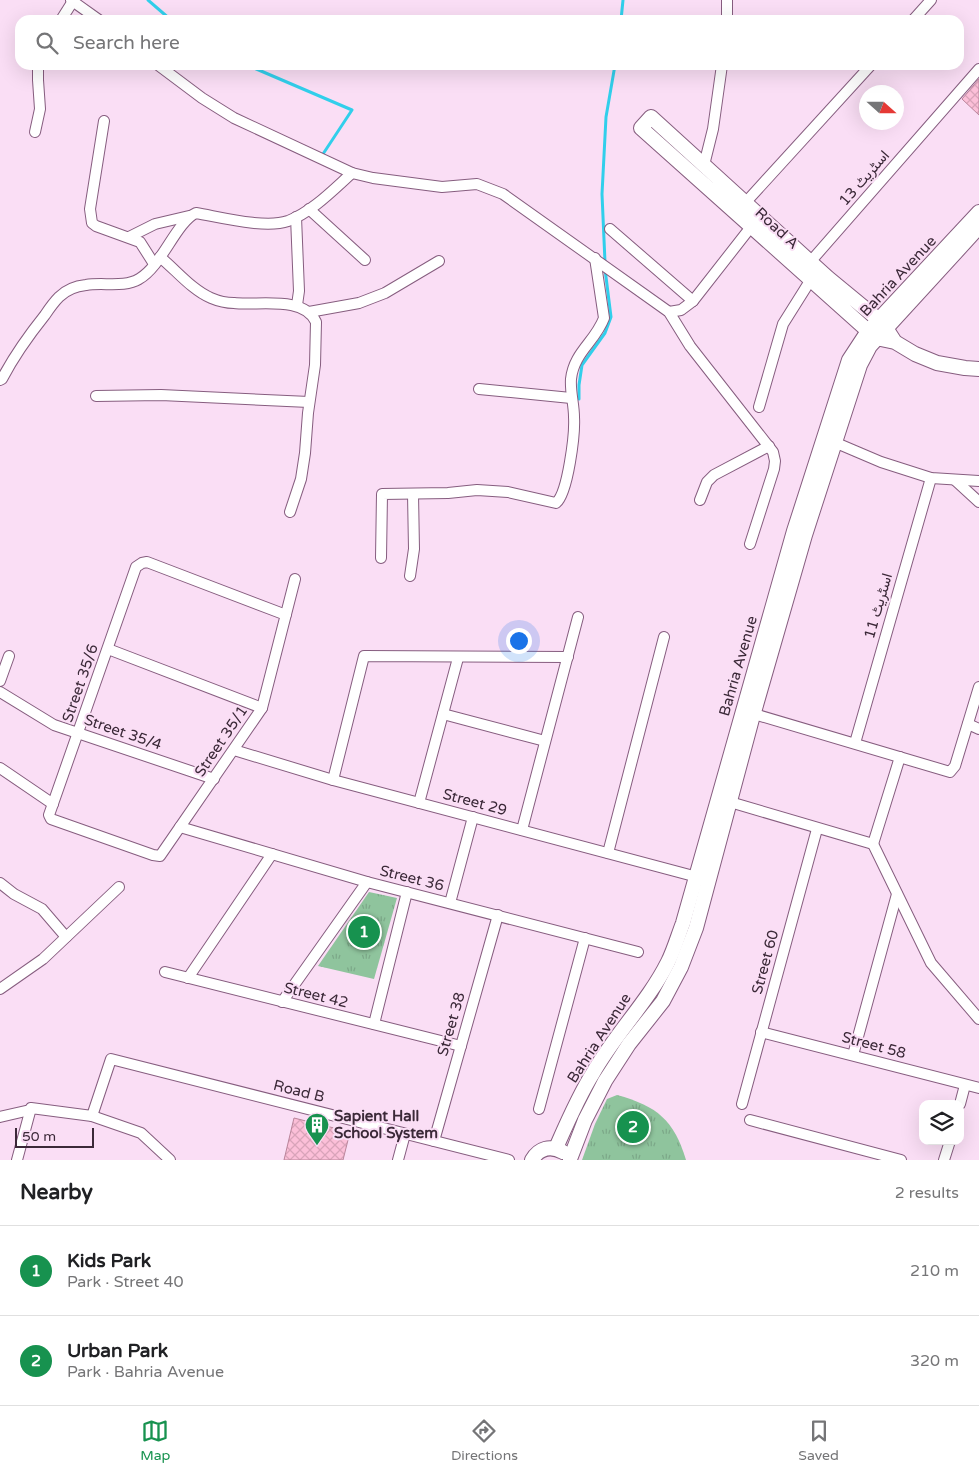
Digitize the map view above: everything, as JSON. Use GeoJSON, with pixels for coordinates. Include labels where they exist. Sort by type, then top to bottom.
{"type":"FeatureCollection","features":[{"type":"Feature","properties":{"kind":"street"},"geometry":{"type":"LineString","coordinates":[[727,0],[727,15]]}},
{"type":"Feature","properties":{"kind":"street"},"geometry":{"type":"LineString","coordinates":[[917,15],[931,0]]}},
{"type":"Feature","properties":{"kind":"street"},"geometry":{"type":"LineString","coordinates":[[64,15],[72,1],[92,15]]}},
{"type":"Feature","properties":{"kind":"street","name":"اسٹریٹ 13"},"geometry":{"type":"LineString","coordinates":[[811,261],[979,69]]}},
{"type":"Feature","properties":{"kind":"street"},"geometry":{"type":"LineString","coordinates":[[35,132],[40,110],[38,70]]}},
{"type":"Feature","properties":{"kind":"street"},"geometry":{"type":"LineString","coordinates":[[165,70],[202,98],[234,118],[352,173],[373,178],[442,187],[477,184],[503,194],[669,312],[690,346],[773,452],[774,468],[750,544]]}},
{"type":"Feature","properties":{"kind":"street"},"geometry":{"type":"LineString","coordinates":[[704,165],[713,129],[721,70]]}},
{"type":"Feature","properties":{"kind":"street"},"geometry":{"type":"LineString","coordinates":[[746,202],[866,70]]}},
{"type":"Feature","properties":{"kind":"street","name":"Road A"},"geometry":{"type":"LineString","coordinates":[[895,342],[882,324],[811,261],[756,220],[641,128],[651,117],[746,202],[756,220],[810,281],[872,335],[895,342],[915,354],[937,363],[965,368],[979,368]]}},
{"type":"Feature","properties":{"kind":"street"},"geometry":{"type":"LineString","coordinates":[[104,121],[90,209],[92,223],[140,242],[157,260],[201,293],[215,299],[234,304],[297,305],[314,317],[316,322],[315,365],[309,402],[305,453],[300,479],[290,512]]}},
{"type":"Feature","properties":{"kind":"street"},"geometry":{"type":"LineString","coordinates":[[129,237],[155,224],[196,213],[251,223],[268,224],[288,221],[309,209],[352,173]]}},
{"type":"Feature","properties":{"kind":"street"},"geometry":{"type":"LineString","coordinates":[[309,209],[365,260]]}},
{"type":"Feature","properties":{"kind":"street","name":"Bahria Avenue"},"geometry":{"type":"LineString","coordinates":[[570,1160],[585,1120],[605,1080],[629,1044],[663,1001],[681,967],[696,928],[702,878],[794,531],[849,360],[979,212]]}},
{"type":"Feature","properties":{"kind":"street"},"geometry":{"type":"LineString","coordinates":[[0,380],[25,341],[59,296],[76,286],[98,283],[120,284],[138,280],[157,260],[189,216]]}},
{"type":"Feature","properties":{"kind":"street"},"geometry":{"type":"LineString","coordinates":[[296,217],[299,292],[297,305]]}},
{"type":"Feature","properties":{"kind":"street"},"geometry":{"type":"LineString","coordinates":[[669,312],[682,310],[694,301],[756,220]]}},
{"type":"Feature","properties":{"kind":"street","name":"Bahria Avenue"},"geometry":{"type":"LineString","coordinates":[[882,324],[979,227]]}},
{"type":"Feature","properties":{"kind":"street"},"geometry":{"type":"LineString","coordinates":[[610,229],[694,301]]}},
{"type":"Feature","properties":{"kind":"street"},"geometry":{"type":"LineString","coordinates":[[381,558],[382,494],[448,493],[477,490],[558,502],[564,490],[572,450],[574,418],[571,378],[576,360],[600,328],[604,318],[597,260]]}},
{"type":"Feature","properties":{"kind":"street"},"geometry":{"type":"LineString","coordinates":[[308,312],[359,303],[385,293],[439,261]]}},
{"type":"Feature","properties":{"kind":"street"},"geometry":{"type":"LineString","coordinates":[[758,407],[783,324],[810,281]]}},
{"type":"Feature","properties":{"kind":"street","name":"Bahria Avenue"},"geometry":{"type":"LineString","coordinates":[[556,1148],[592,1073],[648,994],[668,962],[702,878],[730,802],[805,535],[834,442],[860,365],[870,346],[872,335]]}},
{"type":"Feature","properties":{"kind":"street"},"geometry":{"type":"LineString","coordinates":[[479,389],[571,398]]}},
{"type":"Feature","properties":{"kind":"street"},"geometry":{"type":"LineString","coordinates":[[96,396],[161,395],[309,402]]}},
{"type":"Feature","properties":{"kind":"street"},"geometry":{"type":"LineString","coordinates":[[834,442],[881,462],[931,478],[979,481]]}},
{"type":"Feature","properties":{"kind":"street"},"geometry":{"type":"LineString","coordinates":[[700,500],[707,482],[714,475],[769,446]]}},
{"type":"Feature","properties":{"kind":"street","name":"اسٹریٹ 11"},"geometry":{"type":"LineString","coordinates":[[855,743],[931,478]]}},
{"type":"Feature","properties":{"kind":"street"},"geometry":{"type":"LineString","coordinates":[[955,480],[979,502]]}},
{"type":"Feature","properties":{"kind":"street"},"geometry":{"type":"LineString","coordinates":[[410,576],[414,549],[413,494]]}},
{"type":"Feature","properties":{"kind":"street","name":"Street 35/6"},"geometry":{"type":"LineString","coordinates":[[48,815],[136,567],[147,562],[286,615]]}},
{"type":"Feature","properties":{"kind":"street","name":"Street 35/1"},"geometry":{"type":"LineString","coordinates":[[48,815],[51,819],[152,855],[160,856],[262,708],[295,579]]}},
{"type":"Feature","properties":{"kind":"street"},"geometry":{"type":"LineString","coordinates":[[522,830],[578,617]]}},
{"type":"Feature","properties":{"kind":"street"},"geometry":{"type":"LineString","coordinates":[[608,853],[664,637]]}},
{"type":"Feature","properties":{"kind":"street"},"geometry":{"type":"LineString","coordinates":[[108,649],[262,708]]}},
{"type":"Feature","properties":{"kind":"street"},"geometry":{"type":"LineString","coordinates":[[0,682],[9,656]]}},
{"type":"Feature","properties":{"kind":"street"},"geometry":{"type":"LineString","coordinates":[[333,780],[364,656],[458,658],[568,657]]}},
{"type":"Feature","properties":{"kind":"street"},"geometry":{"type":"LineString","coordinates":[[419,803],[458,658]]}},
{"type":"Feature","properties":{"kind":"street"},"geometry":{"type":"LineString","coordinates":[[754,714],[950,772],[955,766],[979,687]]}},
{"type":"Feature","properties":{"kind":"street","name":"Street 35/4"},"geometry":{"type":"LineString","coordinates":[[0,692],[54,725],[214,779]]}},
{"type":"Feature","properties":{"kind":"street"},"geometry":{"type":"LineString","coordinates":[[443,714],[545,741]]}},
{"type":"Feature","properties":{"kind":"street"},"geometry":{"type":"LineString","coordinates":[[968,724],[979,730]]}},
{"type":"Feature","properties":{"kind":"street","name":"Street 29"},"geometry":{"type":"LineString","coordinates":[[234,750],[333,780],[702,878]]}},
{"type":"Feature","properties":{"kind":"street"},"geometry":{"type":"LineString","coordinates":[[900,757],[873,844],[931,964],[979,1019]]}},
{"type":"Feature","properties":{"kind":"street"},"geometry":{"type":"LineString","coordinates":[[2,772],[53,804]]}},
{"type":"Feature","properties":{"kind":"street"},"geometry":{"type":"LineString","coordinates":[[730,802],[873,844]]}},
{"type":"Feature","properties":{"kind":"street"},"geometry":{"type":"LineString","coordinates":[[450,903],[473,817]]}},
{"type":"Feature","properties":{"kind":"street","name":"Street 36"},"geometry":{"type":"LineString","coordinates":[[180,827],[367,882],[638,952]]}},
{"type":"Feature","properties":{"kind":"street","name":"Street 60"},"geometry":{"type":"LineString","coordinates":[[742,1104],[817,829]]}},
{"type":"Feature","properties":{"kind":"street"},"geometry":{"type":"LineString","coordinates":[[188,978],[272,854]]}},
{"type":"Feature","properties":{"kind":"street"},"geometry":{"type":"LineString","coordinates":[[282,1002],[367,882]]}},
{"type":"Feature","properties":{"kind":"street"},"geometry":{"type":"LineString","coordinates":[[0,883],[14,894],[42,909],[66,937]]}},
{"type":"Feature","properties":{"kind":"street"},"geometry":{"type":"LineString","coordinates":[[0,989],[43,959],[119,887]]}},
{"type":"Feature","properties":{"kind":"street"},"geometry":{"type":"LineString","coordinates":[[374,1024],[407,892]]}},
{"type":"Feature","properties":{"kind":"street"},"geometry":{"type":"LineString","coordinates":[[852,1055],[898,894]]}},
{"type":"Feature","properties":{"kind":"street","name":"Street 38"},"geometry":{"type":"LineString","coordinates":[[434,1141],[498,916]]}},
{"type":"Feature","properties":{"kind":"street"},"geometry":{"type":"LineString","coordinates":[[539,1109],[585,938]]}},
{"type":"Feature","properties":{"kind":"street","name":"Street 42"},"geometry":{"type":"LineString","coordinates":[[165,972],[461,1046]]}},
{"type":"Feature","properties":{"kind":"street","name":"Street 58"},"geometry":{"type":"LineString","coordinates":[[761,1032],[979,1088]]}},
{"type":"Feature","properties":{"kind":"street","name":"Road B"},"geometry":{"type":"LineString","coordinates":[[92,1116],[111,1059],[509,1160]]}},
{"type":"Feature","properties":{"kind":"street"},"geometry":{"type":"LineString","coordinates":[[961,1100],[965,1085]]}},
{"type":"Feature","properties":{"kind":"street"},"geometry":{"type":"LineString","coordinates":[[18,1160],[31,1109]]}},
{"type":"Feature","properties":{"kind":"street"},"geometry":{"type":"LineString","coordinates":[[0,1117],[31,1109],[92,1116],[141,1133],[170,1160]]}},
{"type":"Feature","properties":{"kind":"street"},"geometry":{"type":"LineString","coordinates":[[750,1120],[901,1160]]}},
{"type":"Feature","properties":{"kind":"street"},"geometry":{"type":"LineString","coordinates":[[398,1160],[406,1134]]}},
{"type":"Feature","properties":{"kind":"street"},"geometry":{"type":"LineString","coordinates":[[944,1160],[949,1145]]}},
{"type":"Feature","properties":{"kind":"street"},"geometry":{"type":"LineString","coordinates":[[532,1160],[542,1149],[556,1148],[562,1151],[570,1160]]}},
{"type":"Feature","properties":{"kind":"green space"},"geometry":{"type":"Polygon","coordinates":[[[369,892],[397,898],[374,979],[318,966],[369,892]]]}},
{"type":"Feature","properties":{"kind":"green space"},"geometry":{"type":"Polygon","coordinates":[[[617,1095],[643,1104],[662,1117],[676,1135],[686,1160],[582,1160],[595,1124],[607,1099],[617,1095]]]}},
{"type":"Feature","properties":{"kind":"building"},"geometry":{"type":"Polygon","coordinates":[[[979,79],[979,115],[962,99],[979,79]]]}},
{"type":"Feature","properties":{"kind":"building","name":"Sapient Hall School System"},"geometry":{"type":"Polygon","coordinates":[[[294,1118],[350,1132],[343,1160],[284,1160],[294,1118]]]}},
{"type":"Feature","properties":{"kind":"waterway"},"geometry":{"type":"LineString","coordinates":[[148,0],[165,15]]}},
{"type":"Feature","properties":{"kind":"waterway"},"geometry":{"type":"LineString","coordinates":[[622,15],[623,0]]}},
{"type":"Feature","properties":{"kind":"waterway"},"geometry":{"type":"LineString","coordinates":[[259,70],[352,110],[323,154]]}},
{"type":"Feature","properties":{"kind":"waterway"},"geometry":{"type":"LineString","coordinates":[[605,262],[602,194],[606,117],[614,70]]}},
{"type":"Feature","properties":{"kind":"waterway"},"geometry":{"type":"LineString","coordinates":[[579,399],[582,365],[605,333],[611,317],[605,269]]}},
{"type":"Feature","properties":{"kind":"place","name":"Kids Park"},"geometry":{"type":"Point","coordinates":[364,932]}},
{"type":"Feature","properties":{"kind":"place","name":"Urban Park"},"geometry":{"type":"Point","coordinates":[633,1127]}},
{"type":"Feature","properties":{"kind":"place","name":"Sapient Hall School System"},"geometry":{"type":"Point","coordinates":[317,1146]}}]}
